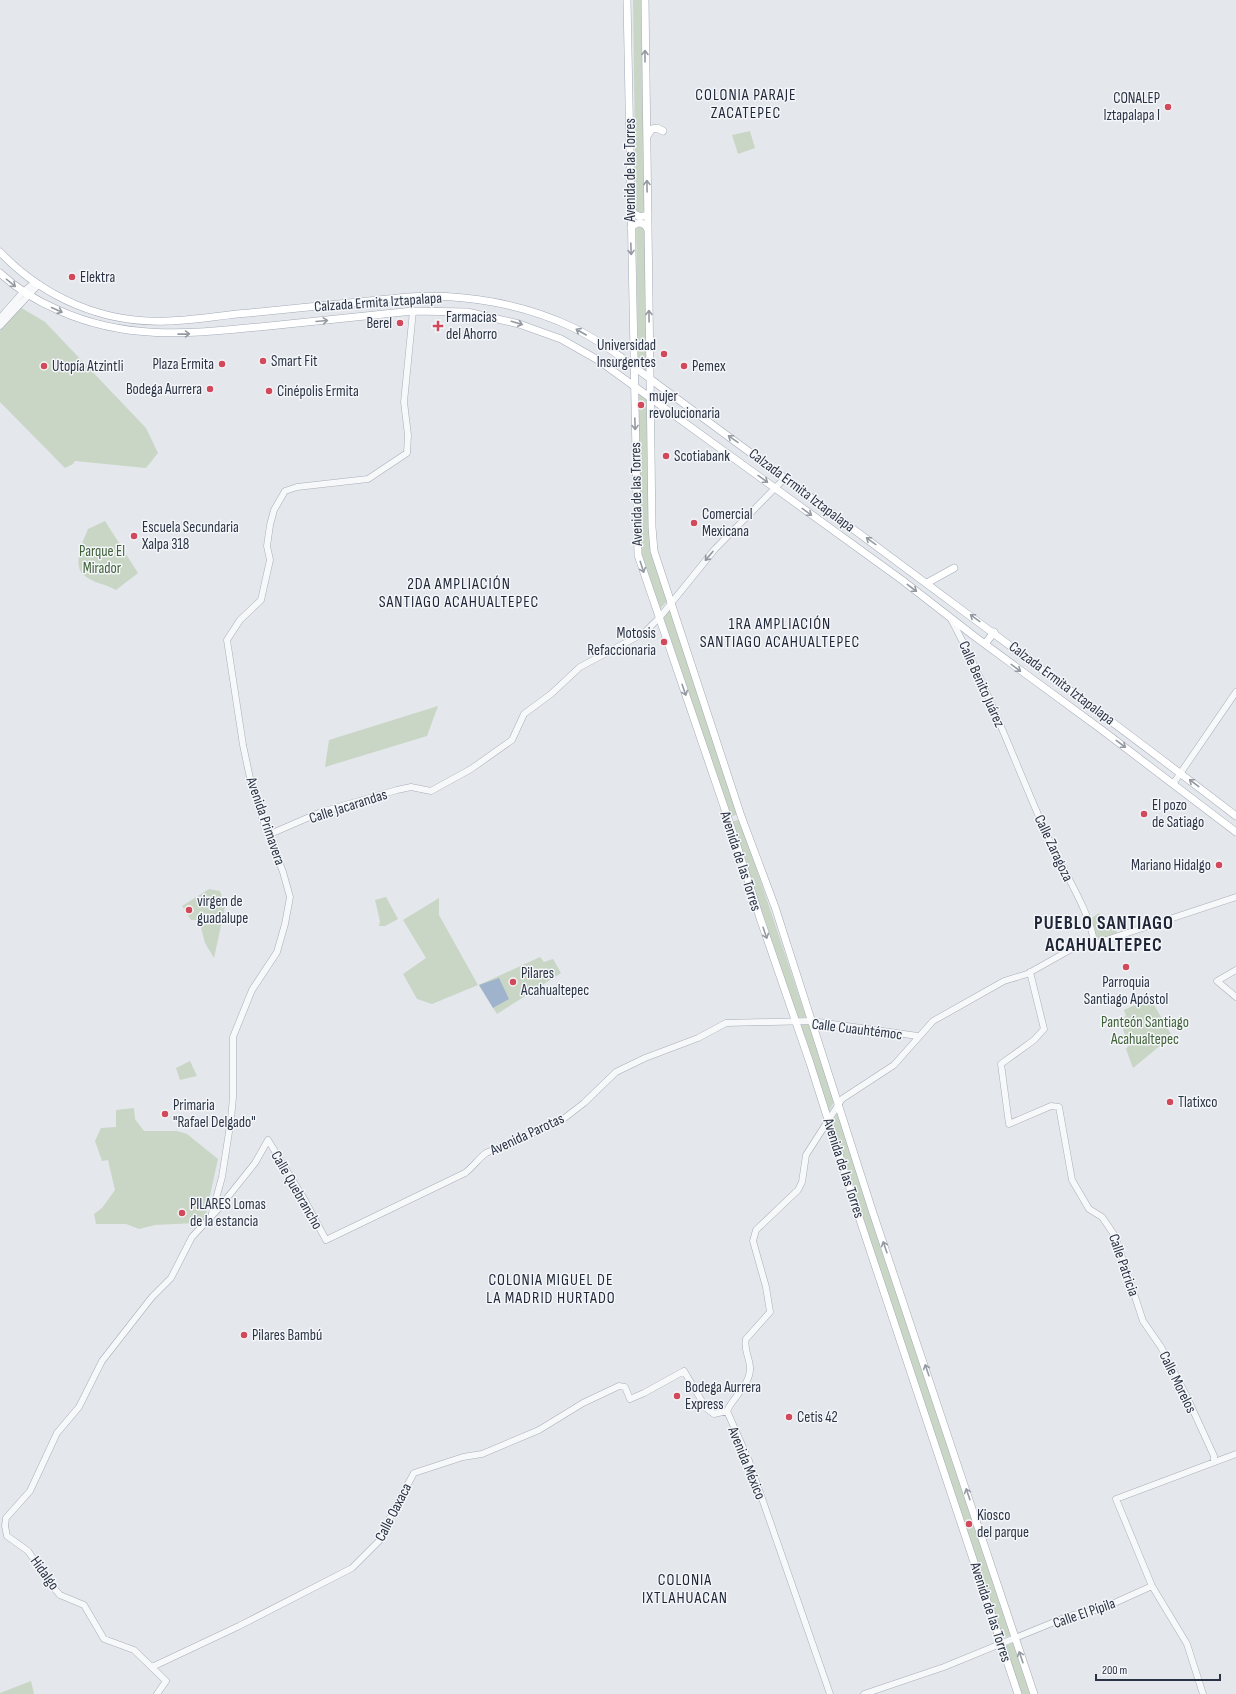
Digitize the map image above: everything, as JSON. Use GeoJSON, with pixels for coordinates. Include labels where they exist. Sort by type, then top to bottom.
{"type":"FeatureCollection","features":[{"type":"Feature","properties":{"kind":"main road","name":"Avenida de las Torres"},"geometry":{"type":"LineString","coordinates":[[627,0],[636,542],[641,566],[660,617],[729,820],[760,918],[829,1120],[1018,1694]]}},
{"type":"Feature","properties":{"kind":"main road","name":"Avenida de las Torres"},"geometry":{"type":"LineString","coordinates":[[645,0],[653,541],[657,561],[741,816],[775,907],[872,1210],[970,1498],[1034,1694]]}},
{"type":"Feature","properties":{"kind":"main road"},"geometry":{"type":"LineString","coordinates":[[647,136],[652,129],[664,131]]}},
{"type":"Feature","properties":{"kind":"main road"},"geometry":{"type":"LineString","coordinates":[[631,208],[632,212],[638,216],[648,214]]}},
{"type":"Feature","properties":{"kind":"main road"},"geometry":{"type":"LineString","coordinates":[[631,228],[635,223],[640,223],[646,226],[648,230]]}},
{"type":"Feature","properties":{"kind":"main road","name":"Calzada Ermita Iztapalapa"},"geometry":{"type":"LineString","coordinates":[[0,252],[37,283],[60,298],[89,311],[111,317],[169,321],[414,297],[449,298],[486,302],[524,309],[560,322],[590,337],[634,367],[994,632],[1236,816]]}},
{"type":"Feature","properties":{"kind":"main road","name":"Calzada Ermita Iztapalapa"},"geometry":{"type":"LineString","coordinates":[[0,273],[25,293],[46,305],[88,322],[110,328],[152,334],[215,332],[414,311],[448,310],[483,315],[519,324],[561,339],[598,360],[776,488],[889,571],[1236,832]]}},
{"type":"Feature","properties":{"kind":"main road"},"geometry":{"type":"LineString","coordinates":[[448,310],[449,298]]}},
{"type":"Feature","properties":{"kind":"main road"},"geometry":{"type":"LineString","coordinates":[[483,315],[486,302]]}},
{"type":"Feature","properties":{"kind":"main road"},"geometry":{"type":"LineString","coordinates":[[889,571],[897,560]]}},
{"type":"Feature","properties":{"kind":"main road"},"geometry":{"type":"LineString","coordinates":[[927,583],[954,568]]}},
{"type":"Feature","properties":{"kind":"main road"},"geometry":{"type":"LineString","coordinates":[[985,644],[994,632]]}},
{"type":"Feature","properties":{"kind":"main road"},"geometry":{"type":"LineString","coordinates":[[729,820],[741,816]]}},
{"type":"Feature","properties":{"kind":"street"},"geometry":{"type":"LineString","coordinates":[[0,318],[37,283]]}},
{"type":"Feature","properties":{"kind":"street"},"geometry":{"type":"LineString","coordinates":[[0,326],[25,293]]}},
{"type":"Feature","properties":{"kind":"street","name":"Avenida Primavera"},"geometry":{"type":"LineString","coordinates":[[212,1218],[222,1177],[230,1126],[233,1097],[234,1037],[252,990],[277,952],[290,897],[287,884],[268,835],[255,795],[243,745],[227,640],[240,620],[261,600],[270,560],[267,546],[270,525],[274,510],[286,491],[297,487],[348,480],[368,479],[407,453],[408,435],[404,402],[414,311]]}},
{"type":"Feature","properties":{"kind":"street"},"geometry":{"type":"LineString","coordinates":[[660,617],[715,549],[785,478]]}},
{"type":"Feature","properties":{"kind":"street","name":"Calle Jacarandas"},"geometry":{"type":"LineString","coordinates":[[268,835],[321,812],[397,790],[411,787],[431,791],[471,769],[512,740],[524,714],[551,694],[580,667],[601,654],[638,637],[660,617]]}},
{"type":"Feature","properties":{"kind":"street","name":"Calle Benito Juárez"},"geometry":{"type":"LineString","coordinates":[[951,618],[975,666],[1012,752]]}},
{"type":"Feature","properties":{"kind":"street"},"geometry":{"type":"LineString","coordinates":[[1173,784],[1179,772],[1236,692]]}},
{"type":"Feature","properties":{"kind":"street","name":"Calle Zaragoza"},"geometry":{"type":"LineString","coordinates":[[1012,752],[1059,863],[1081,905],[1094,942]]}},
{"type":"Feature","properties":{"kind":"street","name":"Calle Cuauhtémoc"},"geometry":{"type":"LineString","coordinates":[[839,1104],[842,1099],[894,1064],[933,1021],[1004,981],[1030,972],[1084,942],[1094,942],[1236,897]]}},
{"type":"Feature","properties":{"kind":"street"},"geometry":{"type":"LineString","coordinates":[[1236,970],[1217,981],[1236,997]]}},
{"type":"Feature","properties":{"kind":"street","name":"Calle Patricia"},"geometry":{"type":"LineString","coordinates":[[1030,972],[1044,1029],[1034,1040],[1001,1064],[1009,1124],[1051,1106],[1059,1107],[1070,1175],[1088,1208],[1102,1216],[1115,1236],[1138,1305]]}},
{"type":"Feature","properties":{"kind":"street","name":"Calle Cuauhtémoc"},"geometry":{"type":"LineString","coordinates":[[796,1023],[811,1021],[918,1036]]}},
{"type":"Feature","properties":{"kind":"street","name":"Avenida Parotas"},"geometry":{"type":"LineString","coordinates":[[326,1240],[465,1173],[472,1167],[478,1158],[486,1153],[562,1120],[584,1103],[616,1072],[627,1066],[698,1038],[726,1024],[796,1023]]}},
{"type":"Feature","properties":{"kind":"street","name":"Avenida México"},"geometry":{"type":"LineString","coordinates":[[830,1693],[749,1461],[726,1411],[748,1381],[750,1369],[745,1344],[746,1339],[770,1312],[766,1287],[754,1246],[753,1235],[756,1230],[798,1190],[802,1182],[806,1155],[839,1104]]}},
{"type":"Feature","properties":{"kind":"street","name":"Calle Quebrancho"},"geometry":{"type":"LineString","coordinates":[[212,1218],[255,1163],[268,1140],[303,1197],[326,1240]]}},
{"type":"Feature","properties":{"kind":"street","name":"Hidalgo"},"geometry":{"type":"LineString","coordinates":[[157,1694],[166,1681],[134,1650],[104,1639],[84,1605],[60,1595],[28,1551],[10,1540],[7,1536],[5,1526],[6,1518],[30,1491],[57,1432],[79,1407],[95,1372],[108,1351],[131,1326],[152,1297],[168,1282],[178,1267],[192,1237],[212,1218]]}},
{"type":"Feature","properties":{"kind":"street","name":"Calle Morelos"},"geometry":{"type":"LineString","coordinates":[[1138,1305],[1143,1321],[1158,1341],[1186,1395],[1214,1456],[1214,1462]]}},
{"type":"Feature","properties":{"kind":"street","name":"Calle Oaxaca"},"geometry":{"type":"LineString","coordinates":[[152,1667],[239,1626],[352,1568],[381,1539],[391,1516],[414,1473],[463,1457],[482,1454],[539,1430],[583,1403],[619,1386],[624,1387],[630,1399],[644,1394],[684,1371],[706,1408],[714,1414],[726,1411]]}},
{"type":"Feature","properties":{"kind":"street"},"geometry":{"type":"LineString","coordinates":[[1203,1694],[1187,1644],[1152,1586],[1116,1499],[1236,1454]]}},
{"type":"Feature","properties":{"kind":"street","name":"Calle El Pípila"},"geometry":{"type":"LineString","coordinates":[[864,1694],[944,1667],[1069,1616],[1101,1609],[1152,1586]]}},
{"type":"Feature","properties":{"kind":"street"},"geometry":{"type":"LineString","coordinates":[[822,1694],[830,1693]]}},
{"type":"Feature","properties":{"kind":"green space"},"geometry":{"type":"Polygon","coordinates":[[[633,0],[641,0],[647,371],[638,365],[633,0]]]}},
{"type":"Feature","properties":{"kind":"green space"},"geometry":{"type":"Polygon","coordinates":[[[750,131],[755,148],[738,154],[732,135],[750,131]]]}},
{"type":"Feature","properties":{"kind":"green space","name":"Utopía Atzintli"},"geometry":{"type":"Polygon","coordinates":[[[20,307],[45,322],[146,428],[158,453],[146,468],[75,461],[73,464],[65,468],[0,402],[0,331],[20,307]]]}},
{"type":"Feature","properties":{"kind":"green space"},"geometry":{"type":"Polygon","coordinates":[[[636,391],[647,399],[650,546],[668,600],[659,610],[639,546],[636,391]]]}},
{"type":"Feature","properties":{"kind":"green space","name":"Parque El Mirador"},"geometry":{"type":"Polygon","coordinates":[[[105,521],[138,573],[116,590],[85,576],[81,572],[78,560],[83,540],[88,529],[105,521]]]}},
{"type":"Feature","properties":{"kind":"green space"},"geometry":{"type":"Polygon","coordinates":[[[672,607],[738,814],[730,817],[662,618],[672,607]]]}},
{"type":"Feature","properties":{"kind":"green space"},"geometry":{"type":"Polygon","coordinates":[[[438,706],[427,736],[325,767],[329,740],[438,706]]]}},
{"type":"Feature","properties":{"kind":"green space"},"geometry":{"type":"Polygon","coordinates":[[[740,819],[806,1017],[797,1018],[732,822],[740,819]]]}},
{"type":"Feature","properties":{"kind":"green space"},"geometry":{"type":"Polygon","coordinates":[[[209,889],[220,891],[225,907],[214,958],[205,943],[199,920],[191,920],[182,906],[209,889]]]}},
{"type":"Feature","properties":{"kind":"green space"},"geometry":{"type":"Polygon","coordinates":[[[386,897],[398,919],[385,926],[379,926],[380,921],[375,900],[386,897]]]}},
{"type":"Feature","properties":{"kind":"green space"},"geometry":{"type":"Polygon","coordinates":[[[439,898],[439,915],[478,985],[432,1004],[417,999],[403,974],[426,958],[403,920],[439,898]]]}},
{"type":"Feature","properties":{"kind":"green space"},"geometry":{"type":"Polygon","coordinates":[[[1099,913],[1104,925],[1112,922],[1118,935],[1100,941],[1098,939],[1089,920],[1099,913]]]}},
{"type":"Feature","properties":{"kind":"green space"},"geometry":{"type":"Polygon","coordinates":[[[540,957],[544,962],[553,959],[561,973],[497,1014],[479,985],[540,957]]]}},
{"type":"Feature","properties":{"kind":"green space","name":"Panteón Santiago Acahualtepec"},"geometry":{"type":"Polygon","coordinates":[[[1150,998],[1172,1036],[1133,1068],[1126,1049],[1129,1045],[1119,1019],[1126,1016],[1124,1010],[1150,998]]]}},
{"type":"Feature","properties":{"kind":"green space"},"geometry":{"type":"Polygon","coordinates":[[[809,1024],[835,1100],[828,1113],[799,1025],[809,1024]]]}},
{"type":"Feature","properties":{"kind":"green space"},"geometry":{"type":"Polygon","coordinates":[[[190,1061],[197,1076],[180,1080],[176,1068],[190,1061]]]}},
{"type":"Feature","properties":{"kind":"green space"},"geometry":{"type":"Polygon","coordinates":[[[134,1108],[135,1119],[144,1131],[177,1131],[187,1134],[218,1159],[205,1218],[195,1223],[155,1225],[139,1229],[126,1224],[96,1224],[94,1214],[102,1208],[115,1190],[108,1160],[102,1161],[95,1141],[101,1128],[116,1127],[116,1110],[134,1108]]]}},
{"type":"Feature","properties":{"kind":"green space"},"geometry":{"type":"Polygon","coordinates":[[[838,1112],[1011,1633],[1010,1636],[1001,1638],[832,1123],[838,1112]]]}},
{"type":"Feature","properties":{"kind":"green space"},"geometry":{"type":"Polygon","coordinates":[[[1013,1643],[1031,1694],[1020,1694],[1005,1646],[1013,1643]]]}},
{"type":"Feature","properties":{"kind":"green space"},"geometry":{"type":"Polygon","coordinates":[[[31,1681],[34,1694],[0,1694],[0,1693],[31,1681]]]}},
{"type":"Feature","properties":{"kind":"water"},"geometry":{"type":"Polygon","coordinates":[[[499,978],[509,999],[493,1008],[479,985],[499,978]]]}},
{"type":"Feature","properties":{"kind":"place","name":"CONALEP Iztapalapa I"},"geometry":{"type":"Point","coordinates":[1168,107]}},
{"type":"Feature","properties":{"kind":"place","name":"Elektra"},"geometry":{"type":"Point","coordinates":[72,277]}},
{"type":"Feature","properties":{"kind":"place","name":"Berel"},"geometry":{"type":"Point","coordinates":[400,323]}},
{"type":"Feature","properties":{"kind":"place","name":"Farmacias del Ahorro"},"geometry":{"type":"Point","coordinates":[438,326]}},
{"type":"Feature","properties":{"kind":"place","name":"Universidad Insurgentes"},"geometry":{"type":"Point","coordinates":[664,354]}},
{"type":"Feature","properties":{"kind":"place","name":"Smart Fit"},"geometry":{"type":"Point","coordinates":[263,361]}},
{"type":"Feature","properties":{"kind":"place","name":"Plaza Ermita"},"geometry":{"type":"Point","coordinates":[222,364]}},
{"type":"Feature","properties":{"kind":"place","name":"Utopía Atzintli"},"geometry":{"type":"Point","coordinates":[44,366]}},
{"type":"Feature","properties":{"kind":"place","name":"Pemex"},"geometry":{"type":"Point","coordinates":[684,366]}},
{"type":"Feature","properties":{"kind":"place","name":"Bodega Aurrera"},"geometry":{"type":"Point","coordinates":[210,389]}},
{"type":"Feature","properties":{"kind":"place","name":"Cinépolis Ermita"},"geometry":{"type":"Point","coordinates":[269,391]}},
{"type":"Feature","properties":{"kind":"place","name":"mujer revolucionaria"},"geometry":{"type":"Point","coordinates":[641,405]}},
{"type":"Feature","properties":{"kind":"place","name":"Scotiabank"},"geometry":{"type":"Point","coordinates":[666,456]}},
{"type":"Feature","properties":{"kind":"place","name":"Comercial Mexicana"},"geometry":{"type":"Point","coordinates":[694,523]}},
{"type":"Feature","properties":{"kind":"place","name":"Escuela Secundaria Xalpa 318"},"geometry":{"type":"Point","coordinates":[134,536]}},
{"type":"Feature","properties":{"kind":"place","name":"Motosis Refaccionaria"},"geometry":{"type":"Point","coordinates":[664,642]}},
{"type":"Feature","properties":{"kind":"place","name":"El pozo de Satiago"},"geometry":{"type":"Point","coordinates":[1144,814]}},
{"type":"Feature","properties":{"kind":"place","name":"Mariano Hidalgo"},"geometry":{"type":"Point","coordinates":[1219,865]}},
{"type":"Feature","properties":{"kind":"place","name":"virgen de guadalupe"},"geometry":{"type":"Point","coordinates":[189,910]}},
{"type":"Feature","properties":{"kind":"place","name":"Parroquia Santiago Apóstol"},"geometry":{"type":"Point","coordinates":[1126,967]}},
{"type":"Feature","properties":{"kind":"place","name":"Pilares Acahualtepec"},"geometry":{"type":"Point","coordinates":[513,982]}},
{"type":"Feature","properties":{"kind":"place","name":"Tlatixco"},"geometry":{"type":"Point","coordinates":[1170,1102]}},
{"type":"Feature","properties":{"kind":"place","name":"Primaria \"Rafael Delgado\""},"geometry":{"type":"Point","coordinates":[165,1114]}},
{"type":"Feature","properties":{"kind":"place","name":"PILARES Lomas de la estancia"},"geometry":{"type":"Point","coordinates":[182,1213]}},
{"type":"Feature","properties":{"kind":"place","name":"Pilares Bambú"},"geometry":{"type":"Point","coordinates":[244,1335]}},
{"type":"Feature","properties":{"kind":"place","name":"Bodega Aurrera Express"},"geometry":{"type":"Point","coordinates":[677,1396]}},
{"type":"Feature","properties":{"kind":"place","name":"Cetis 42"},"geometry":{"type":"Point","coordinates":[789,1417]}},
{"type":"Feature","properties":{"kind":"place","name":"Kiosco del parque"},"geometry":{"type":"Point","coordinates":[969,1524]}},
{"type":"Feature","properties":{"kind":"district","name":"COLONIA PARAJE ZACATEPEC"},"geometry":{"type":"Point","coordinates":[746,103]}},
{"type":"Feature","properties":{"kind":"district","name":"2DA AMPLIACIÓN SANTIAGO ACAHUALTEPEC"},"geometry":{"type":"Point","coordinates":[459,592]}},
{"type":"Feature","properties":{"kind":"district","name":"1RA AMPLIACIÓN SANTIAGO ACAHUALTEPEC"},"geometry":{"type":"Point","coordinates":[780,632]}},
{"type":"Feature","properties":{"kind":"district","name":"PUEBLO SANTIAGO ACAHUALTEPEC"},"geometry":{"type":"Point","coordinates":[1104,933]}},
{"type":"Feature","properties":{"kind":"district","name":"COLONIA MIGUEL DE LA MADRID HURTADO"},"geometry":{"type":"Point","coordinates":[551,1288]}},
{"type":"Feature","properties":{"kind":"district","name":"COLONIA IXTLAHUACAN"},"geometry":{"type":"Point","coordinates":[685,1588]}}]}
